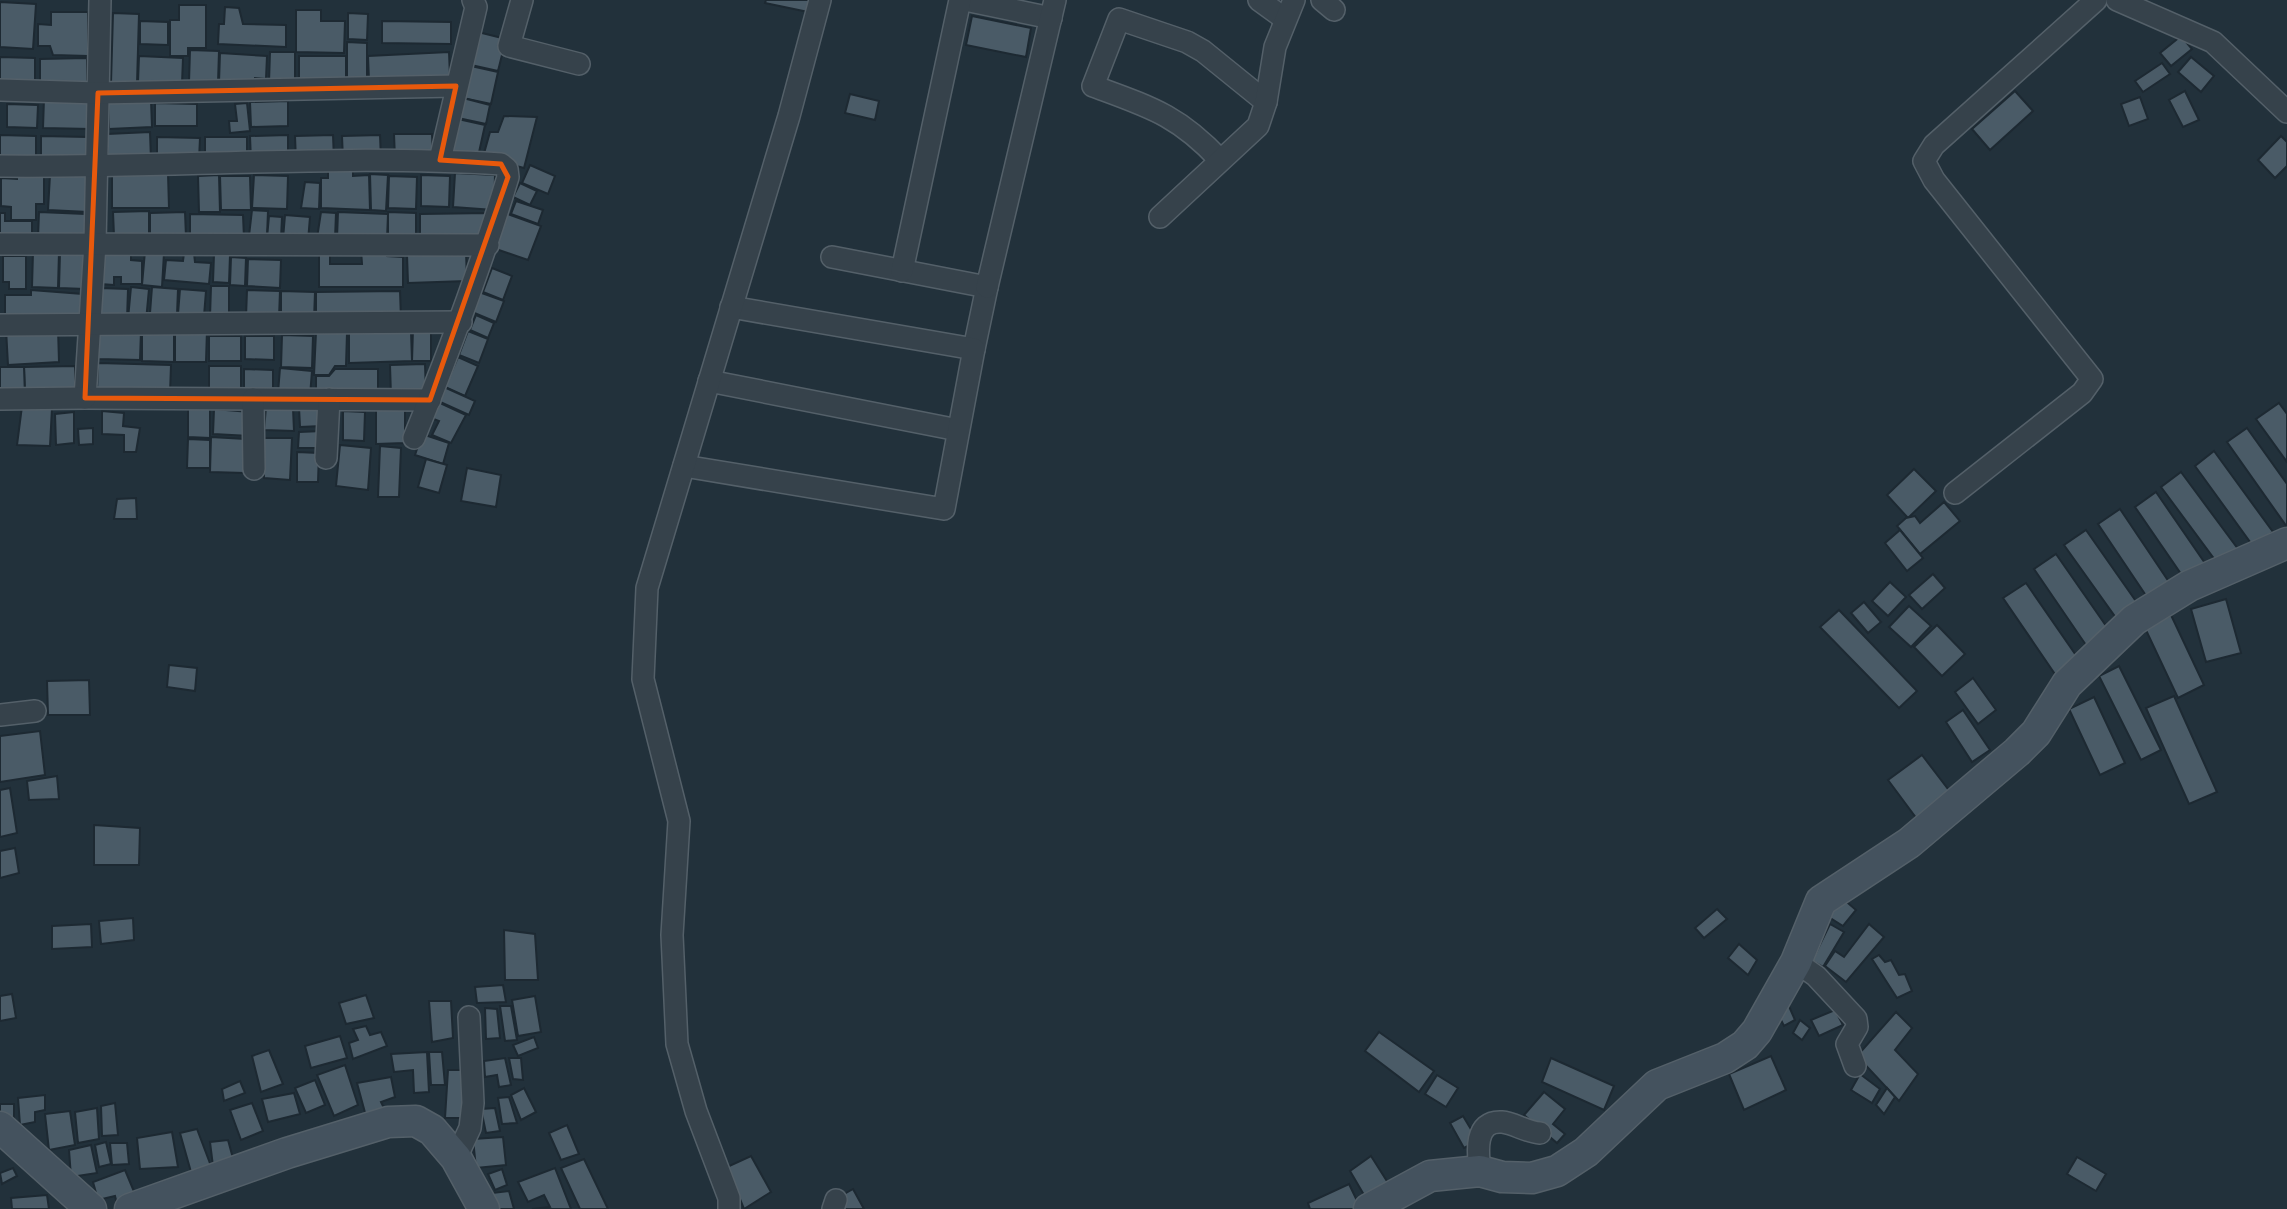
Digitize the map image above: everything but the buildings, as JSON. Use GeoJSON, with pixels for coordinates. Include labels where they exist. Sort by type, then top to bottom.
{"type":"FeatureCollection","features":[{"type":"Feature","properties":{"kind":"street"},"geometry":{"type":"LineString","coordinates":[[85,398],[96,244],[95,167],[100,0]]}},
{"type":"Feature","properties":{"kind":"street"},"geometry":{"type":"LineString","coordinates":[[440,160],[476,7],[474,0]]}},
{"type":"Feature","properties":{"kind":"street"},"geometry":{"type":"LineString","coordinates":[[522,0],[509,46],[579,64]]}},
{"type":"Feature","properties":{"kind":"street"},"geometry":{"type":"LineString","coordinates":[[729,1209],[729,1198],[696,1111],[677,1044],[672,1000],[672,935],[679,821],[643,679],[648,588],[789,116],[820,0]]}},
{"type":"Feature","properties":{"kind":"street"},"geometry":{"type":"LineString","coordinates":[[684,466],[944,509],[987,287],[1054,9],[962,0],[902,271]]}},
{"type":"Feature","properties":{"kind":"street"},"geometry":{"type":"LineString","coordinates":[[1160,217],[1258,125],[1266,103],[1275,47],[1289,10],[1259,0]]}},
{"type":"Feature","properties":{"kind":"street"},"geometry":{"type":"LineString","coordinates":[[1955,494],[2082,393],[2092,379],[1934,180],[1924,161],[1934,145],[2096,0]]}},
{"type":"Feature","properties":{"kind":"street"},"geometry":{"type":"LineString","coordinates":[[2117,0],[2213,42],[2287,112]]}},
{"type":"Feature","properties":{"kind":"street"},"geometry":{"type":"LineString","coordinates":[[1220,160],[1188,127],[1093,86],[1119,19],[1187,42],[1203,51],[1266,103]]}},
{"type":"Feature","properties":{"kind":"street"},"geometry":{"type":"LineString","coordinates":[[0,90],[97,93],[456,86]]}},
{"type":"Feature","properties":{"kind":"street"},"geometry":{"type":"LineString","coordinates":[[0,166],[95,167],[440,160],[501,164],[508,169],[508,177],[488,246],[461,322],[414,438]]}},
{"type":"Feature","properties":{"kind":"street"},"geometry":{"type":"LineString","coordinates":[[0,244],[488,246]]}},
{"type":"Feature","properties":{"kind":"street"},"geometry":{"type":"LineString","coordinates":[[832,257],[987,287]]}},
{"type":"Feature","properties":{"kind":"street"},"geometry":{"type":"LineString","coordinates":[[731,307],[974,349]]}},
{"type":"Feature","properties":{"kind":"street"},"geometry":{"type":"LineString","coordinates":[[0,325],[461,322]]}},
{"type":"Feature","properties":{"kind":"street"},"geometry":{"type":"LineString","coordinates":[[709,381],[958,430]]}},
{"type":"Feature","properties":{"kind":"street"},"geometry":{"type":"LineString","coordinates":[[0,399],[430,400]]}},
{"type":"Feature","properties":{"kind":"street"},"geometry":{"type":"LineString","coordinates":[[253,399],[254,469]]}},
{"type":"Feature","properties":{"kind":"street"},"geometry":{"type":"LineString","coordinates":[[326,458],[329,399]]}},
{"type":"Feature","properties":{"kind":"street"},"geometry":{"type":"LineString","coordinates":[[1369,1209],[1430,1176],[1480,1171],[1532,1178],[1558,1171],[1586,1152],[1657,1085],[1725,1058],[1745,1045],[1757,1031],[1796,962],[1821,901],[1909,843],[2017,752],[2036,733],[2067,684],[2134,620],[2189,586],[2287,543]]}},
{"type":"Feature","properties":{"kind":"street"},"geometry":{"type":"LineString","coordinates":[[0,715],[36,711]]}},
{"type":"Feature","properties":{"kind":"street"},"geometry":{"type":"LineString","coordinates":[[1796,962],[1816,976],[1856,1019],[1857,1027],[1847,1044],[1855,1066]]}},
{"type":"Feature","properties":{"kind":"street"},"geometry":{"type":"LineString","coordinates":[[456,1158],[470,1128],[473,1102],[469,1017]]}},
{"type":"Feature","properties":{"kind":"street"},"geometry":{"type":"LineString","coordinates":[[130,1209],[287,1153],[388,1122],[416,1121],[432,1130],[456,1158],[485,1209]]}},
{"type":"Feature","properties":{"kind":"street"},"geometry":{"type":"LineString","coordinates":[[1480,1171],[1476,1145],[1481,1133],[1490,1125],[1501,1122],[1525,1132],[1540,1133]]}},
{"type":"Feature","properties":{"kind":"street"},"geometry":{"type":"LineString","coordinates":[[0,1127],[92,1209]]}},
{"type":"Feature","properties":{"kind":"highlighted area"},"geometry":{"type":"Polygon","coordinates":[[[456,86],[440,160],[501,164],[508,177],[430,400],[85,398],[98,93],[456,86]]]}}]}
